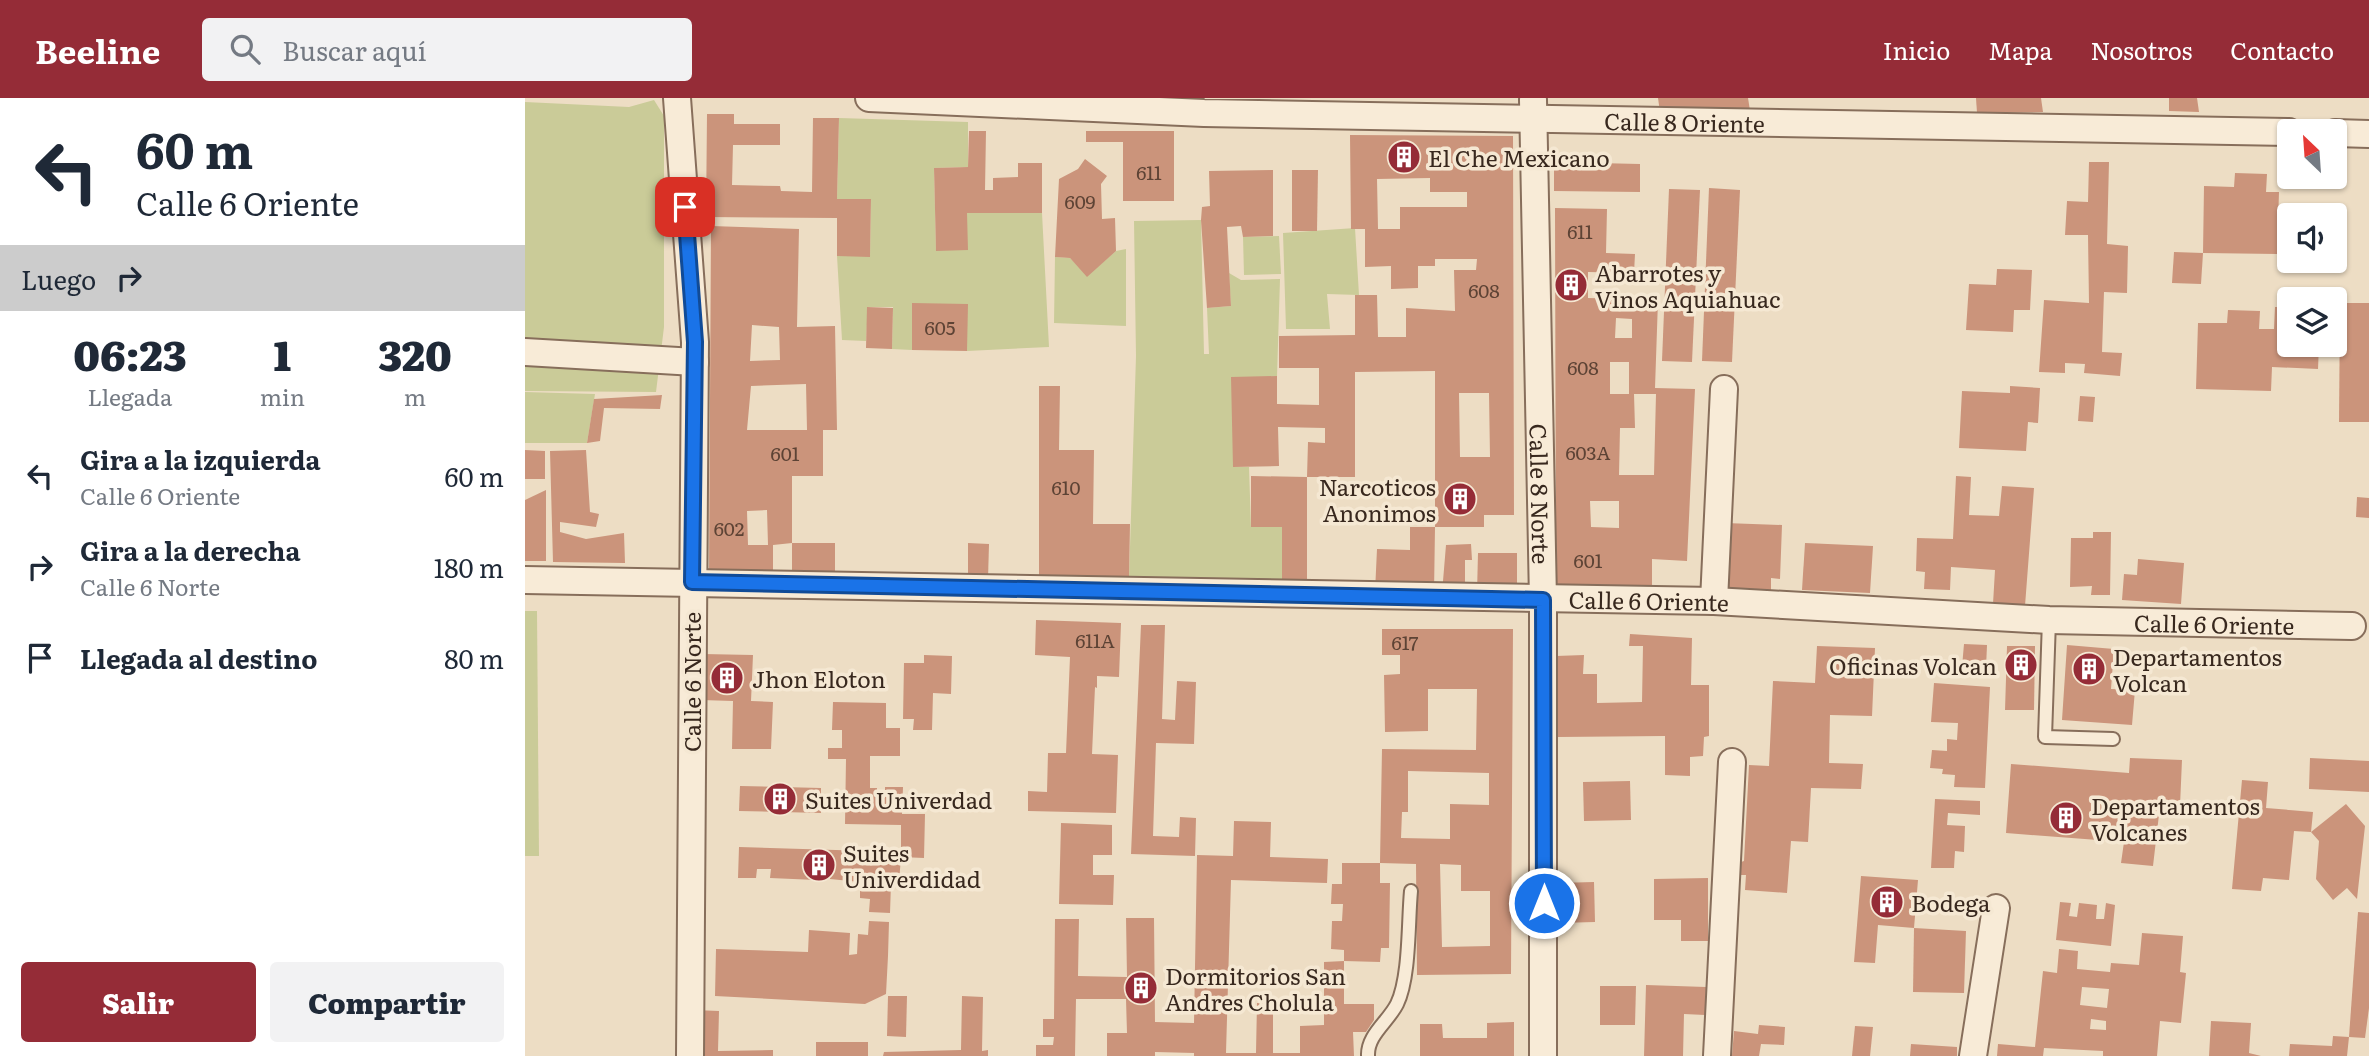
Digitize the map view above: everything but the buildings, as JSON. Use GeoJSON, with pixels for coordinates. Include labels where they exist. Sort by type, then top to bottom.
{"type":"FeatureCollection","features":[{"type":"Feature","properties":{"kind":"street","name":"Calle 6 Norte"},"geometry":{"type":"LineString","coordinates":[[677,98],[695,362],[690,1056]]}},
{"type":"Feature","properties":{"kind":"street","name":"Calle 8 Oriente"},"geometry":{"type":"LineString","coordinates":[[869,98],[1204,105],[1533,107],[2277,132]]}},
{"type":"Feature","properties":{"kind":"street","name":"Calle 8 Norte"},"geometry":{"type":"LineString","coordinates":[[1533,107],[1543,600],[1543,1056]]}},
{"type":"Feature","properties":{"kind":"street"},"geometry":{"type":"LineString","coordinates":[[2347,133],[2369,134]]}},
{"type":"Feature","properties":{"kind":"street"},"geometry":{"type":"LineString","coordinates":[[525,352],[695,362]]}},
{"type":"Feature","properties":{"kind":"street"},"geometry":{"type":"LineString","coordinates":[[1714,601],[1724,389]]}},
{"type":"Feature","properties":{"kind":"street","name":"Calle 6 Oriente"},"geometry":{"type":"LineString","coordinates":[[525,580],[1714,601],[2049,620],[2352,626]]}},
{"type":"Feature","properties":{"kind":"street"},"geometry":{"type":"LineString","coordinates":[[1717,1056],[1733,762]]}},
{"type":"Feature","properties":{"kind":"street"},"geometry":{"type":"LineString","coordinates":[[1973,1056],[1996,908]]}},
{"type":"Feature","properties":{"kind":"lane"},"geometry":{"type":"LineString","coordinates":[[2049,620],[2045,737],[2113,739]]}},
{"type":"Feature","properties":{"kind":"lane"},"geometry":{"type":"LineString","coordinates":[[1368,1056],[1374,1035],[1396,1005],[1402,988],[1411,891]]}},
{"type":"Feature","properties":{"kind":"green space"},"geometry":{"type":"Polygon","coordinates":[[[654,100],[664,116],[664,327],[656,392],[525,391],[525,102],[629,107],[654,100]]]}},
{"type":"Feature","properties":{"kind":"green space"},"geometry":{"type":"Polygon","coordinates":[[[839,118],[968,122],[968,167],[934,168],[936,250],[967,250],[967,213],[1042,213],[1049,347],[967,351],[966,304],[912,304],[912,350],[892,349],[893,307],[868,307],[866,341],[842,340],[837,256],[870,256],[871,199],[837,199],[839,118]]]}},
{"type":"Feature","properties":{"kind":"green space"},"geometry":{"type":"Polygon","coordinates":[[[1201,220],[1204,354],[1209,354],[1207,308],[1231,306],[1229,273],[1241,280],[1280,279],[1277,376],[1233,467],[1249,467],[1251,527],[1282,527],[1282,589],[1129,579],[1136,356],[1134,221],[1201,220]]]}},
{"type":"Feature","properties":{"kind":"green space"},"geometry":{"type":"Polygon","coordinates":[[[1355,228],[1359,295],[1327,294],[1330,329],[1286,329],[1283,233],[1355,228]]]}},
{"type":"Feature","properties":{"kind":"green space"},"geometry":{"type":"Polygon","coordinates":[[[1279,236],[1281,274],[1244,275],[1243,237],[1279,236]]]}},
{"type":"Feature","properties":{"kind":"green space"},"geometry":{"type":"Polygon","coordinates":[[[1126,249],[1126,326],[1054,323],[1055,257],[1070,258],[1087,276],[1116,251],[1126,249]]]}},
{"type":"Feature","properties":{"kind":"green space"},"geometry":{"type":"Polygon","coordinates":[[[525,392],[595,394],[587,443],[525,443],[525,392]]]}},
{"type":"Feature","properties":{"kind":"green space"},"geometry":{"type":"Polygon","coordinates":[[[525,611],[537,611],[539,856],[525,856],[525,611]]]}},
{"type":"Feature","properties":{"kind":"place","name":"El Che Mexicano"},"geometry":{"type":"Point","coordinates":[1404,157]}},
{"type":"Feature","properties":{"kind":"place","name":"Abarrotes y Vinos Aquiahuac"},"geometry":{"type":"Point","coordinates":[1571,285]}},
{"type":"Feature","properties":{"kind":"place","name":"Narcoticos Anonimos"},"geometry":{"type":"Point","coordinates":[1460,499]}},
{"type":"Feature","properties":{"kind":"place","name":"Oficinas Volcan"},"geometry":{"type":"Point","coordinates":[2021,665]}},
{"type":"Feature","properties":{"kind":"place","name":"Departamentos Volcan"},"geometry":{"type":"Point","coordinates":[2089,669]}},
{"type":"Feature","properties":{"kind":"place","name":"Jhon Eloton"},"geometry":{"type":"Point","coordinates":[727,678]}},
{"type":"Feature","properties":{"kind":"place","name":"Suites Univerdad"},"geometry":{"type":"Point","coordinates":[780,799]}},
{"type":"Feature","properties":{"kind":"place","name":"Departamentos Volcanes"},"geometry":{"type":"Point","coordinates":[2066,818]}},
{"type":"Feature","properties":{"kind":"place","name":"Suites Univerdidad"},"geometry":{"type":"Point","coordinates":[819,865]}},
{"type":"Feature","properties":{"kind":"place","name":"Bodega"},"geometry":{"type":"Point","coordinates":[1887,902]}},
{"type":"Feature","properties":{"kind":"place","name":"Dormitorios San Andres Cholula"},"geometry":{"type":"Point","coordinates":[1141,988]}},
{"type":"Feature","properties":{"kind":"route"},"geometry":{"type":"LineString","coordinates":[[685,207],[695,342],[692,582],[1543,600],[1544,903]]}}]}
